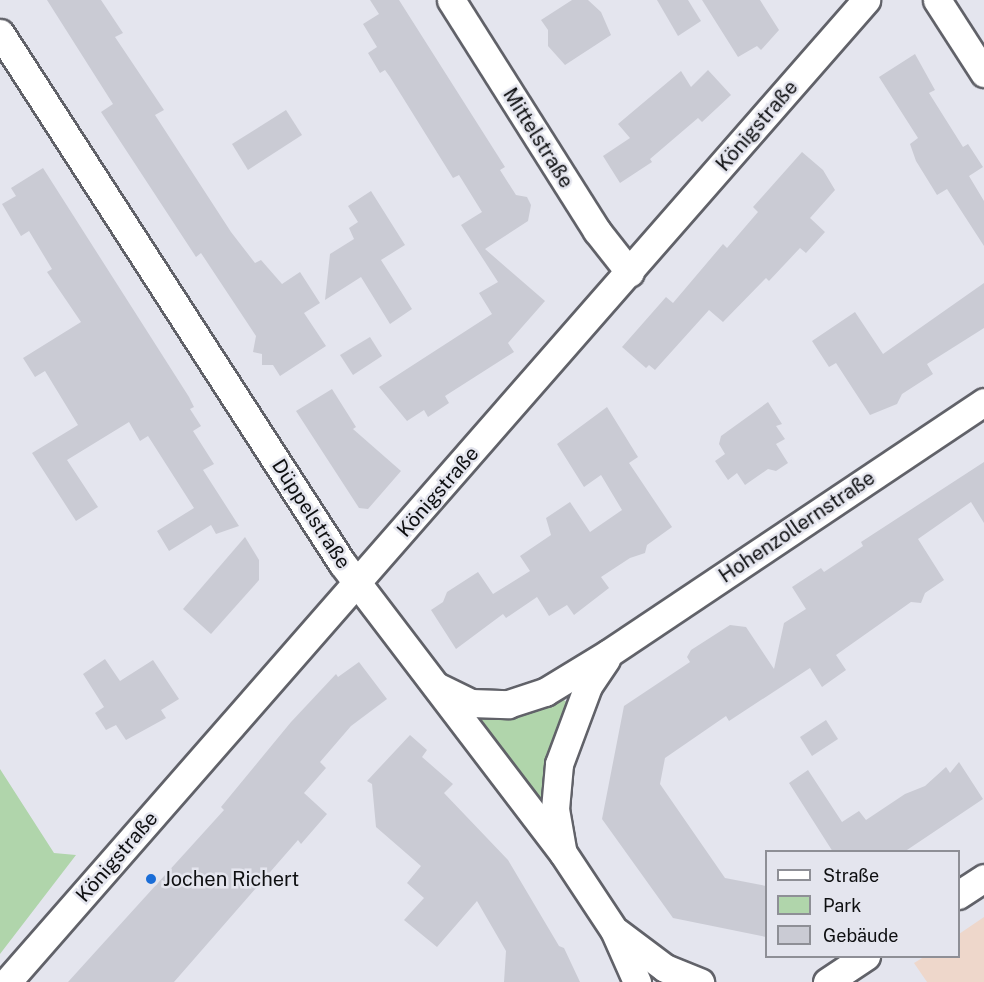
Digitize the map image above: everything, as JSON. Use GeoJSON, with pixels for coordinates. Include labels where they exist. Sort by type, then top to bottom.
{"type":"FeatureCollection","features":[{"type":"Feature","properties":{"kind":"street","name":"Mittelstraße"},"geometry":{"type":"LineString","coordinates":[[451,0],[597,231],[630,273]]}},
{"type":"Feature","properties":{"kind":"street","name":"Königstraße"},"geometry":{"type":"LineString","coordinates":[[8,982],[630,273],[866,0]]}},
{"type":"Feature","properties":{"kind":"street"},"geometry":{"type":"LineString","coordinates":[[937,0],[984,74]]}},
{"type":"Feature","properties":{"kind":"street","name":"Düppelstraße"},"geometry":{"type":"LineString","coordinates":[[0,33],[357,585],[563,853],[614,930],[637,982]]}},
{"type":"Feature","properties":{"kind":"street","name":"Hohenzollernstraße"},"geometry":{"type":"LineString","coordinates":[[432,683],[471,703],[508,704],[545,692],[609,653],[984,402]]}},
{"type":"Feature","properties":{"kind":"street","name":"Hohenzollernstraße"},"geometry":{"type":"LineString","coordinates":[[563,853],[555,809],[559,764],[588,686],[609,653]]}},
{"type":"Feature","properties":{"kind":"street"},"geometry":{"type":"LineString","coordinates":[[960,894],[984,878]]}},
{"type":"Feature","properties":{"kind":"street"},"geometry":{"type":"LineString","coordinates":[[614,930],[665,968],[700,982]]}},
{"type":"Feature","properties":{"kind":"street"},"geometry":{"type":"LineString","coordinates":[[827,982],[864,958]]}},
{"type":"Feature","properties":{"kind":"shaded area"},"geometry":{"type":"Polygon","coordinates":[[[984,917],[984,982],[927,982],[914,963],[922,958],[960,958],[960,933],[984,917]]]}},
{"type":"Feature","properties":{"kind":"green space"},"geometry":{"type":"Polygon","coordinates":[[[562,699],[567,702],[549,750],[545,808],[474,717],[511,716],[562,699]]]}},
{"type":"Feature","properties":{"kind":"green space"},"geometry":{"type":"Polygon","coordinates":[[[0,769],[54,853],[76,855],[0,954],[0,769]]]}},
{"type":"Feature","properties":{"kind":"building"},"geometry":{"type":"Polygon","coordinates":[[[47,0],[101,0],[123,33],[115,37],[164,110],[155,115],[231,232],[255,263],[261,260],[282,284],[300,272],[320,303],[304,313],[326,346],[280,376],[273,365],[262,365],[262,354],[253,352],[256,336],[201,253],[196,257],[101,112],[113,104],[47,0]]]}},
{"type":"Feature","properties":{"kind":"building"},"geometry":{"type":"Polygon","coordinates":[[[370,0],[399,0],[505,167],[500,170],[516,195],[527,197],[531,205],[528,221],[485,249],[545,301],[508,343],[514,352],[445,396],[449,403],[428,417],[424,410],[407,421],[379,387],[492,314],[479,293],[498,282],[461,225],[482,212],[459,175],[453,178],[385,70],[380,73],[368,53],[377,47],[363,24],[379,14],[370,0]]]}},
{"type":"Feature","properties":{"kind":"building"},"geometry":{"type":"Polygon","coordinates":[[[572,0],[588,0],[601,12],[611,35],[565,65],[548,46],[548,30],[541,20],[572,0]]]}},
{"type":"Feature","properties":{"kind":"building"},"geometry":{"type":"Polygon","coordinates":[[[657,0],[688,0],[701,21],[678,36],[657,0]]]}},
{"type":"Feature","properties":{"kind":"building"},"geometry":{"type":"Polygon","coordinates":[[[702,0],[760,0],[779,30],[761,50],[757,46],[738,57],[702,0]]]}},
{"type":"Feature","properties":{"kind":"building"},"geometry":{"type":"Polygon","coordinates":[[[915,54],[935,90],[929,93],[963,147],[968,144],[983,167],[969,176],[984,201],[984,246],[947,189],[937,195],[916,161],[910,144],[918,138],[879,77],[915,54]]]}},
{"type":"Feature","properties":{"kind":"building"},"geometry":{"type":"Polygon","coordinates":[[[708,70],[731,95],[702,122],[698,118],[650,159],[652,162],[620,183],[603,156],[630,138],[618,124],[681,71],[691,87],[708,70]]]}},
{"type":"Feature","properties":{"kind":"building"},"geometry":{"type":"Polygon","coordinates":[[[286,110],[302,135],[248,170],[232,144],[286,110]]]}},
{"type":"Feature","properties":{"kind":"building"},"geometry":{"type":"Polygon","coordinates":[[[802,152],[823,170],[835,190],[810,218],[825,232],[806,253],[800,248],[769,281],[766,278],[723,322],[709,310],[655,370],[649,365],[646,368],[622,347],[666,297],[673,303],[723,244],[727,248],[758,212],[753,207],[802,152]]]}},
{"type":"Feature","properties":{"kind":"building"},"geometry":{"type":"Polygon","coordinates":[[[43,168],[189,397],[194,407],[190,409],[201,426],[193,431],[214,464],[203,470],[239,526],[216,534],[211,525],[169,551],[157,531],[194,508],[148,436],[140,441],[129,422],[67,460],[98,507],[76,521],[32,453],[78,425],[45,371],[35,377],[23,358],[81,322],[47,272],[52,269],[29,231],[21,236],[2,204],[16,196],[11,188],[43,168]]]}},
{"type":"Feature","properties":{"kind":"building"},"geometry":{"type":"Polygon","coordinates":[[[371,191],[405,245],[381,260],[412,309],[390,324],[361,277],[325,300],[330,254],[354,239],[349,228],[358,222],[348,206],[371,191]]]}},
{"type":"Feature","properties":{"kind":"building"},"geometry":{"type":"Polygon","coordinates":[[[984,283],[984,328],[927,364],[933,374],[902,394],[897,404],[870,415],[836,363],[829,367],[812,341],[855,312],[883,354],[984,283]]]}},
{"type":"Feature","properties":{"kind":"building"},"geometry":{"type":"Polygon","coordinates":[[[370,337],[382,356],[353,375],[340,355],[370,337]]]}},
{"type":"Feature","properties":{"kind":"building"},"geometry":{"type":"Polygon","coordinates":[[[332,389],[356,427],[353,429],[401,471],[368,509],[359,508],[296,411],[332,389]]]}},
{"type":"Feature","properties":{"kind":"building"},"geometry":{"type":"Polygon","coordinates":[[[768,402],[782,424],[776,426],[785,439],[776,444],[788,463],[776,471],[768,469],[745,485],[737,473],[728,480],[715,461],[725,454],[719,444],[721,436],[768,402]]]}},
{"type":"Feature","properties":{"kind":"building"},"geometry":{"type":"Polygon","coordinates":[[[607,407],[638,457],[629,463],[672,527],[647,545],[645,553],[630,558],[601,577],[609,588],[574,615],[567,605],[549,616],[537,597],[506,618],[503,614],[456,649],[431,610],[443,602],[447,592],[478,572],[493,594],[530,571],[520,556],[551,535],[546,518],[570,502],[590,532],[622,510],[601,475],[584,487],[557,444],[607,407]]]}},
{"type":"Feature","properties":{"kind":"building"},"geometry":{"type":"Polygon","coordinates":[[[984,462],[984,523],[971,502],[918,539],[944,580],[925,593],[921,603],[911,602],[836,655],[846,670],[822,687],[810,668],[729,721],[726,716],[665,758],[660,784],[725,878],[765,886],[765,937],[673,918],[602,819],[624,706],[690,662],[687,657],[691,650],[730,625],[746,627],[774,669],[784,623],[806,609],[792,587],[821,568],[824,572],[863,546],[861,542],[984,462]]]}},
{"type":"Feature","properties":{"kind":"building"},"geometry":{"type":"Polygon","coordinates":[[[245,537],[259,560],[259,580],[211,634],[183,609],[245,537]]]}},
{"type":"Feature","properties":{"kind":"building"},"geometry":{"type":"Polygon","coordinates":[[[105,659],[120,681],[153,660],[179,699],[161,710],[166,718],[126,740],[116,725],[106,730],[95,713],[104,707],[83,674],[105,659]]]}},
{"type":"Feature","properties":{"kind":"building"},"geometry":{"type":"Polygon","coordinates":[[[359,662],[387,699],[351,726],[320,762],[326,768],[304,793],[327,814],[301,844],[298,840],[174,982],[68,982],[224,810],[221,807],[291,722],[336,674],[338,677],[359,662]]]}},
{"type":"Feature","properties":{"kind":"building"},"geometry":{"type":"Polygon","coordinates":[[[826,720],[838,739],[812,756],[800,737],[826,720]]]}},
{"type":"Feature","properties":{"kind":"building"},"geometry":{"type":"Polygon","coordinates":[[[410,735],[427,750],[422,757],[453,784],[444,793],[508,860],[559,946],[564,948],[580,982],[504,982],[506,951],[477,901],[437,947],[404,920],[424,898],[407,883],[421,866],[376,827],[372,784],[367,781],[410,735]]]}},
{"type":"Feature","properties":{"kind":"building"},"geometry":{"type":"Polygon","coordinates":[[[959,762],[983,799],[907,850],[832,850],[789,783],[808,770],[842,822],[859,811],[866,820],[905,794],[925,786],[946,767],[950,773],[959,762]]]}},
{"type":"Feature","properties":{"kind":"place","name":"Jochen Richert"},"geometry":{"type":"Point","coordinates":[151,879]}}]}
